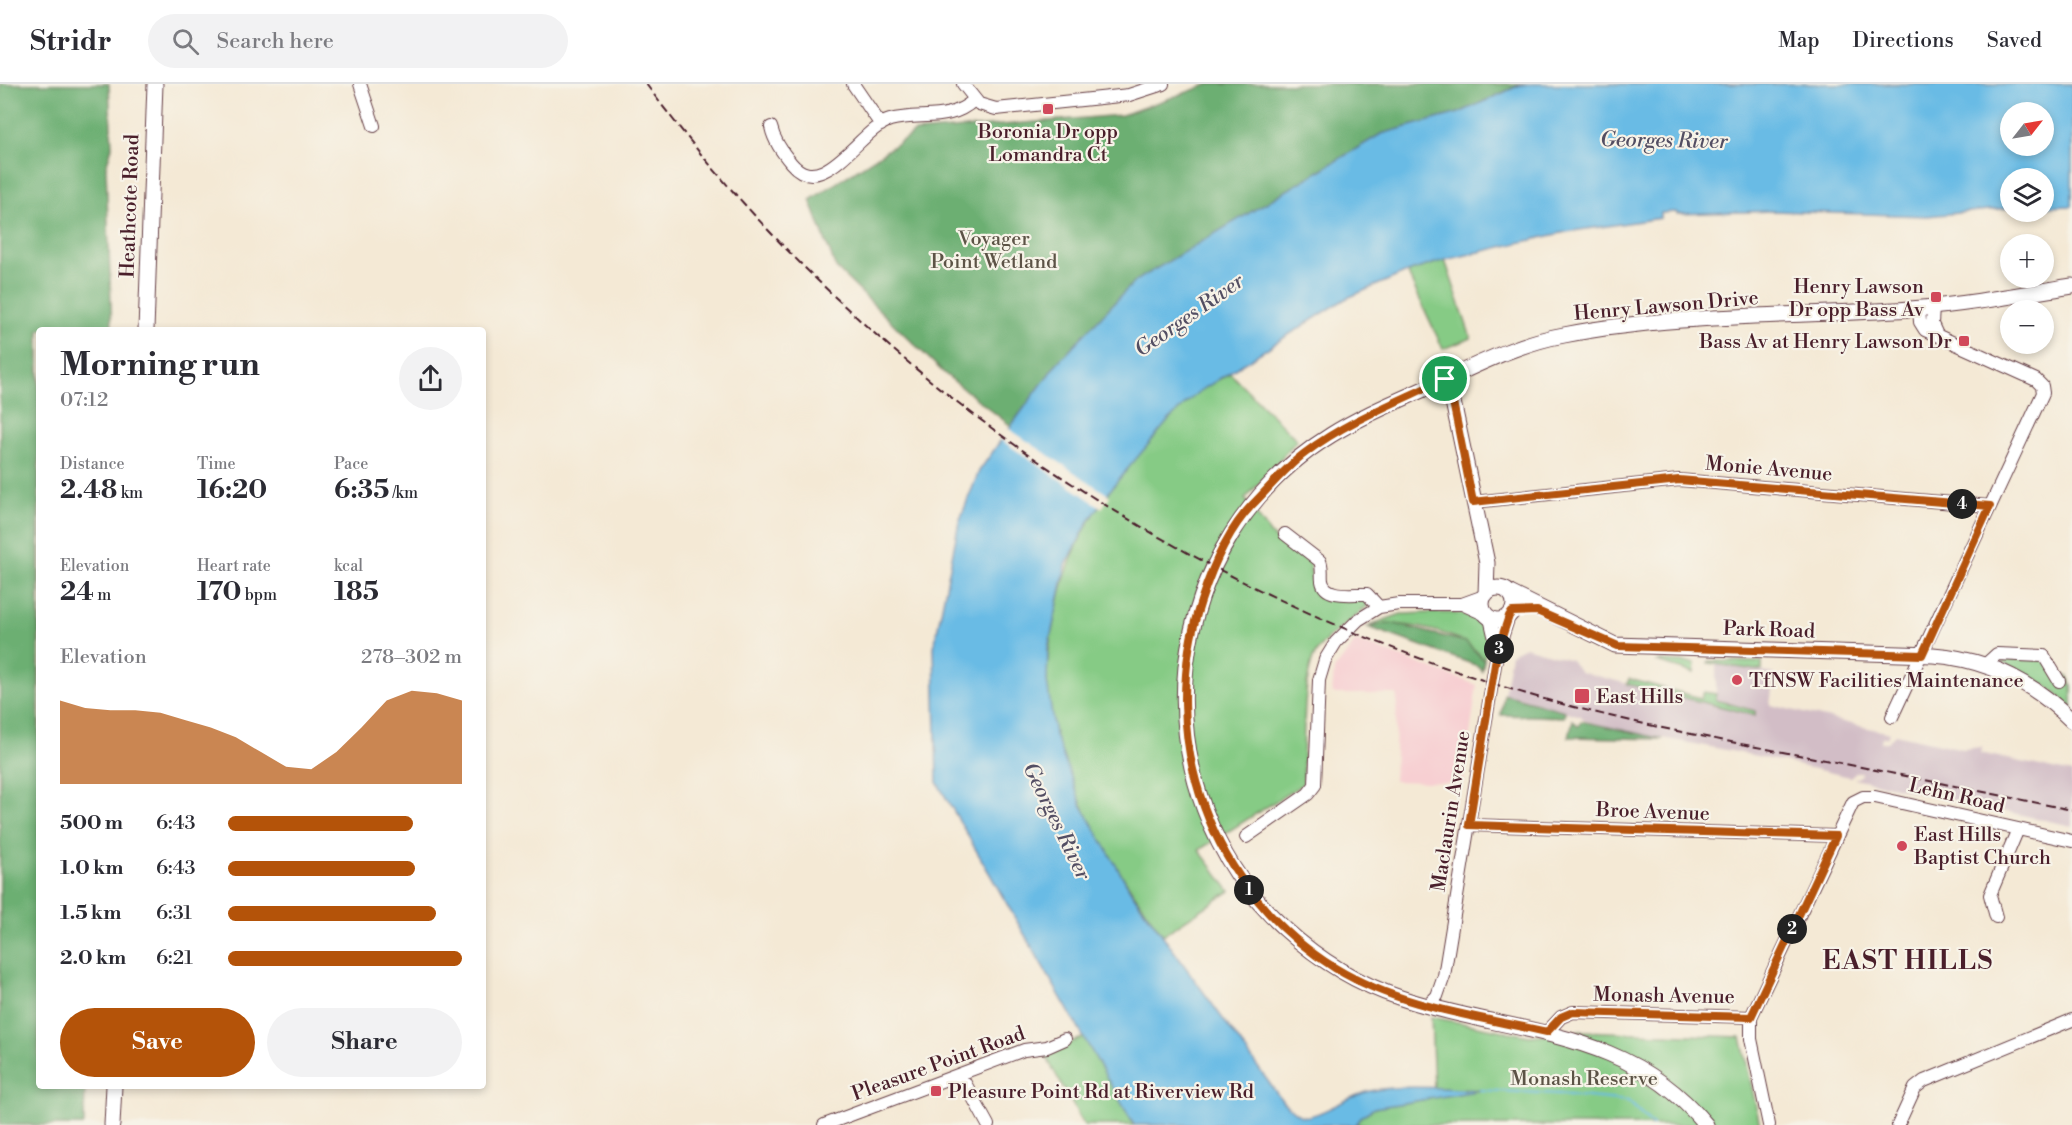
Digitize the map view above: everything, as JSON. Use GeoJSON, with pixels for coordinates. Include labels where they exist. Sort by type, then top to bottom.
{"type":"FeatureCollection","features":[{"type":"Feature","properties":{"kind":"main road","name":"Heathcote Road"},"geometry":{"type":"LineString","coordinates":[[146,327],[155,84]]}},
{"type":"Feature","properties":{"kind":"main road","name":"Henry Lawson Drive"},"geometry":{"type":"LineString","coordinates":[[1706,1125],[1683,1100],[1642,1070],[1591,1045],[1547,1032],[1427,1006],[1391,995],[1353,978],[1317,955],[1286,931],[1260,903],[1235,871],[1218,842],[1192,772],[1185,724],[1185,689],[1190,643],[1199,605],[1217,558],[1265,487],[1323,440],[1355,421],[1522,346],[1593,330],[1637,324],[1926,307],[2072,286]]}},
{"type":"Feature","properties":{"kind":"main road"},"geometry":{"type":"LineString","coordinates":[[1445,379],[1452,397],[1487,563],[1482,606],[1488,617],[1502,620],[1511,614],[1514,601],[1487,563]]}},
{"type":"Feature","properties":{"kind":"main road"},"geometry":{"type":"LineString","coordinates":[[1485,595],[1494,589],[1506,591]]}},
{"type":"Feature","properties":{"kind":"main road","name":"Park Road"},"geometry":{"type":"LineString","coordinates":[[1506,591],[1533,602],[1557,618]]}},
{"type":"Feature","properties":{"kind":"main road","name":"Park Road"},"geometry":{"type":"LineString","coordinates":[[1511,614],[1537,611],[1618,646],[1955,657],[1985,665],[2033,688],[2072,721]]}},
{"type":"Feature","properties":{"kind":"main road"},"geometry":{"type":"LineString","coordinates":[[112,1125],[114,1089]]}},
{"type":"Feature","properties":{"kind":"street"},"geometry":{"type":"LineString","coordinates":[[360,84],[374,126]]}},
{"type":"Feature","properties":{"kind":"street"},"geometry":{"type":"LineString","coordinates":[[854,84],[881,125]]}},
{"type":"Feature","properties":{"kind":"street"},"geometry":{"type":"LineString","coordinates":[[963,84],[974,100],[984,107],[996,109],[1129,94],[1163,84]]}},
{"type":"Feature","properties":{"kind":"street"},"geometry":{"type":"LineString","coordinates":[[771,127],[778,145],[793,165],[802,172],[814,174],[828,169],[881,125],[892,120],[958,112],[974,100]]}},
{"type":"Feature","properties":{"kind":"street"},"geometry":{"type":"LineString","coordinates":[[1892,717],[2042,397],[2042,386],[2036,380],[1922,326],[1926,307]]}},
{"type":"Feature","properties":{"kind":"street","name":"Monie Avenue"},"geometry":{"type":"LineString","coordinates":[[1473,502],[1679,480],[1990,506]]}},
{"type":"Feature","properties":{"kind":"street"},"geometry":{"type":"LineString","coordinates":[[1285,534],[1320,561],[1322,582],[1330,592],[1367,594],[1379,607]]}},
{"type":"Feature","properties":{"kind":"street"},"geometry":{"type":"LineString","coordinates":[[1246,837],[1308,794],[1315,785],[1318,695],[1322,669],[1336,642],[1358,620],[1379,607],[1408,604],[1462,604],[1485,595]]}},
{"type":"Feature","properties":{"kind":"street"},"geometry":{"type":"LineString","coordinates":[[1462,604],[1488,617]]}},
{"type":"Feature","properties":{"kind":"street","name":"Maclaurin Avenue"},"geometry":{"type":"LineString","coordinates":[[1427,1006],[1437,996],[1444,976],[1497,652],[1511,614]]}},
{"type":"Feature","properties":{"kind":"street","name":"Maclaurin Avenue"},"geometry":{"type":"LineString","coordinates":[[1488,617],[1497,652]]}},
{"type":"Feature","properties":{"kind":"street"},"geometry":{"type":"LineString","coordinates":[[1985,665],[1997,654],[2040,654],[2048,659],[2059,681]]}},
{"type":"Feature","properties":{"kind":"street","name":"Lehn Road"},"geometry":{"type":"LineString","coordinates":[[1836,836],[1850,806],[1858,799],[1868,796],[2072,841]]}},
{"type":"Feature","properties":{"kind":"street","name":"Broe Avenue"},"geometry":{"type":"LineString","coordinates":[[1469,825],[1836,836]]}},
{"type":"Feature","properties":{"kind":"street"},"geometry":{"type":"LineString","coordinates":[[1996,917],[1990,895],[2018,829]]}},
{"type":"Feature","properties":{"kind":"street"},"geometry":{"type":"LineString","coordinates":[[1769,1125],[1751,1039],[1751,1017],[1836,836]]}},
{"type":"Feature","properties":{"kind":"street","name":"Maclaurin Avenue"},"geometry":{"type":"LineString","coordinates":[[1444,976],[1445,1000],[1449,1011]]}},
{"type":"Feature","properties":{"kind":"street","name":"Monash Avenue"},"geometry":{"type":"LineString","coordinates":[[1547,1032],[1561,1017],[1573,1012],[1751,1017]]}},
{"type":"Feature","properties":{"kind":"street"},"geometry":{"type":"LineString","coordinates":[[1898,1125],[1919,1084],[2072,1020]]}},
{"type":"Feature","properties":{"kind":"street","name":"Pleasure Point Road"},"geometry":{"type":"LineString","coordinates":[[824,1125],[1024,1050],[1047,1047],[1065,1039]]}},
{"type":"Feature","properties":{"kind":"street"},"geometry":{"type":"LineString","coordinates":[[960,1074],[988,1125]]}},
{"type":"Feature","properties":{"kind":"shaded area"},"geometry":{"type":"Polygon","coordinates":[[[1356,641],[1477,685],[1463,783],[1394,781],[1397,694],[1332,694],[1334,670],[1356,641]]]}},
{"type":"Feature","properties":{"kind":"shaded area"},"geometry":{"type":"Polygon","coordinates":[[[1525,647],[1571,660],[1580,672],[1754,715],[1755,711],[1716,700],[1716,663],[1774,674],[1770,705],[1890,733],[1888,737],[1882,738],[1881,742],[1888,742],[1895,734],[1963,749],[1982,747],[1980,753],[2072,773],[2072,826],[1854,778],[1861,776],[1862,772],[1856,772],[1850,777],[1752,755],[1605,727],[1584,720],[1581,716],[1504,694],[1511,654],[1525,647]]]}},
{"type":"Feature","properties":{"kind":"green space"},"geometry":{"type":"Polygon","coordinates":[[[0,84],[109,84],[112,147],[106,167],[112,327],[36,327],[36,1089],[85,1089],[84,1125],[0,1125],[0,84]]]}},
{"type":"Feature","properties":{"kind":"green space","name":"Voyager Point Wetland"},"geometry":{"type":"Polygon","coordinates":[[[1210,84],[1529,84],[1519,85],[1459,113],[1381,134],[1134,282],[1057,363],[1011,426],[945,374],[836,268],[810,200],[915,132],[1122,115],[1210,84]]]}},
{"type":"Feature","properties":{"kind":"green space"},"geometry":{"type":"Polygon","coordinates":[[[1445,260],[1471,338],[1443,349],[1407,272],[1445,260]]]}},
{"type":"Feature","properties":{"kind":"green space"},"geometry":{"type":"Polygon","coordinates":[[[1230,373],[1297,440],[1245,499],[1275,540],[1309,562],[1313,580],[1319,590],[1337,597],[1363,598],[1368,605],[1322,644],[1312,662],[1304,714],[1303,784],[1199,850],[1230,891],[1163,935],[1105,847],[1071,780],[1050,712],[1047,679],[1049,653],[1054,620],[1066,573],[1080,539],[1098,507],[1175,413],[1199,391],[1230,373]]]}},
{"type":"Feature","properties":{"kind":"green space"},"geometry":{"type":"Polygon","coordinates":[[[1450,613],[1474,618],[1482,623],[1486,632],[1484,660],[1462,641],[1432,630],[1399,625],[1370,625],[1401,614],[1450,613]]]}},
{"type":"Feature","properties":{"kind":"green space"},"geometry":{"type":"Polygon","coordinates":[[[1392,623],[1466,642],[1484,660],[1482,671],[1478,666],[1368,627],[1392,623]]]}},
{"type":"Feature","properties":{"kind":"green space"},"geometry":{"type":"Polygon","coordinates":[[[1999,659],[2045,660],[2064,680],[2062,674],[2068,677],[2072,686],[2072,708],[2049,688],[1999,659]]]}},
{"type":"Feature","properties":{"kind":"green space"},"geometry":{"type":"Polygon","coordinates":[[[1709,661],[1762,662],[1762,671],[1708,663],[1709,661]]]}},
{"type":"Feature","properties":{"kind":"green space"},"geometry":{"type":"Polygon","coordinates":[[[1657,662],[1695,663],[1694,673],[1657,662]]]}},
{"type":"Feature","properties":{"kind":"green space"},"geometry":{"type":"Polygon","coordinates":[[[1629,679],[1701,698],[1704,692],[1716,694],[1716,700],[1755,711],[1755,715],[1627,684],[1629,679]]]}},
{"type":"Feature","properties":{"kind":"green space"},"geometry":{"type":"Polygon","coordinates":[[[1504,694],[1565,711],[1564,717],[1501,715],[1504,694]]]}},
{"type":"Feature","properties":{"kind":"green space"},"geometry":{"type":"Polygon","coordinates":[[[1573,720],[1578,726],[1581,721],[1663,739],[1569,737],[1573,720]]]}},
{"type":"Feature","properties":{"kind":"green space","name":"Monash Reserve"},"geometry":{"type":"Polygon","coordinates":[[[1431,1017],[1529,1036],[1582,1031],[1741,1037],[1760,1125],[1356,1125],[1360,1117],[1374,1108],[1478,1090],[1434,1089],[1431,1017]]]}},
{"type":"Feature","properties":{"kind":"green space"},"geometry":{"type":"Polygon","coordinates":[[[1085,1037],[1134,1125],[1084,1125],[1044,1053],[1085,1037]]]}},
{"type":"Feature","properties":{"kind":"water","name":"Georges River"},"geometry":{"type":"Polygon","coordinates":[[[1529,84],[2072,84],[2072,206],[2054,207],[2054,168],[2000,168],[2000,209],[1927,216],[1773,211],[1661,213],[1661,218],[1566,232],[1445,260],[1407,272],[1345,299],[1197,393],[1169,420],[1114,485],[1088,523],[1066,565],[1048,649],[1047,681],[1055,735],[1082,806],[1132,893],[1283,1102],[1295,1112],[1302,1116],[1316,1114],[1362,1093],[1384,1089],[1482,1090],[1374,1108],[1360,1117],[1356,1125],[1134,1125],[937,782],[934,647],[959,522],[979,471],[1011,426],[1057,363],[1134,282],[1381,134],[1459,113],[1520,85],[1529,84]]]}},
{"type":"Feature","properties":{"kind":"pier"},"geometry":{"type":"Polygon","coordinates":[[[1006,427],[1110,496],[1102,508],[998,438],[1006,427]]]}},
{"type":"Feature","properties":{"kind":"waterway"},"geometry":{"type":"LineString","coordinates":[[1480,1090],[1559,1094],[1628,1101],[1653,1125]]}},
{"type":"Feature","properties":{"kind":"railway"},"geometry":{"type":"LineString","coordinates":[[646,84],[733,192],[829,291],[931,381],[1041,463],[1157,536],[1279,599],[1406,653],[1570,706],[1703,736],[2072,810]]}},
{"type":"Feature","properties":{"kind":"place","name":"Boronia Dr opp Lomandra Ct"},"geometry":{"type":"Point","coordinates":[1048,109]}},
{"type":"Feature","properties":{"kind":"place","name":"Henry Lawson Dr opp Bass Av"},"geometry":{"type":"Point","coordinates":[1936,297]}},
{"type":"Feature","properties":{"kind":"place","name":"Bass Av at Henry Lawson Dr"},"geometry":{"type":"Point","coordinates":[1964,341]}},
{"type":"Feature","properties":{"kind":"place","name":"TfNSW Facilities Maintenance"},"geometry":{"type":"Point","coordinates":[1737,680]}},
{"type":"Feature","properties":{"kind":"place","name":"East Hills"},"geometry":{"type":"Point","coordinates":[1582,696]}},
{"type":"Feature","properties":{"kind":"place","name":"East Hills Baptist Church"},"geometry":{"type":"Point","coordinates":[1902,846]}},
{"type":"Feature","properties":{"kind":"place","name":"Pleasure Point Rd at Riverview Rd"},"geometry":{"type":"Point","coordinates":[936,1091]}},
{"type":"Feature","properties":{"kind":"district","name":"EAST HILLS"},"geometry":{"type":"Point","coordinates":[1908,960]}},
{"type":"Feature","properties":{"kind":"route"},"geometry":{"type":"LineString","coordinates":[[1445,379],[1452,397],[1473,502],[1663,480],[1697,480],[1990,506],[1922,655],[1618,646],[1537,611],[1512,612],[1509,616],[1497,652],[1469,825],[1836,836],[1751,1017],[1573,1012],[1561,1017],[1547,1032],[1402,999],[1380,991],[1337,969],[1286,931],[1247,888],[1209,824],[1192,772],[1185,724],[1186,666],[1195,620],[1209,576],[1223,546],[1252,505],[1304,454],[1361,417],[1445,379]]}}]}
